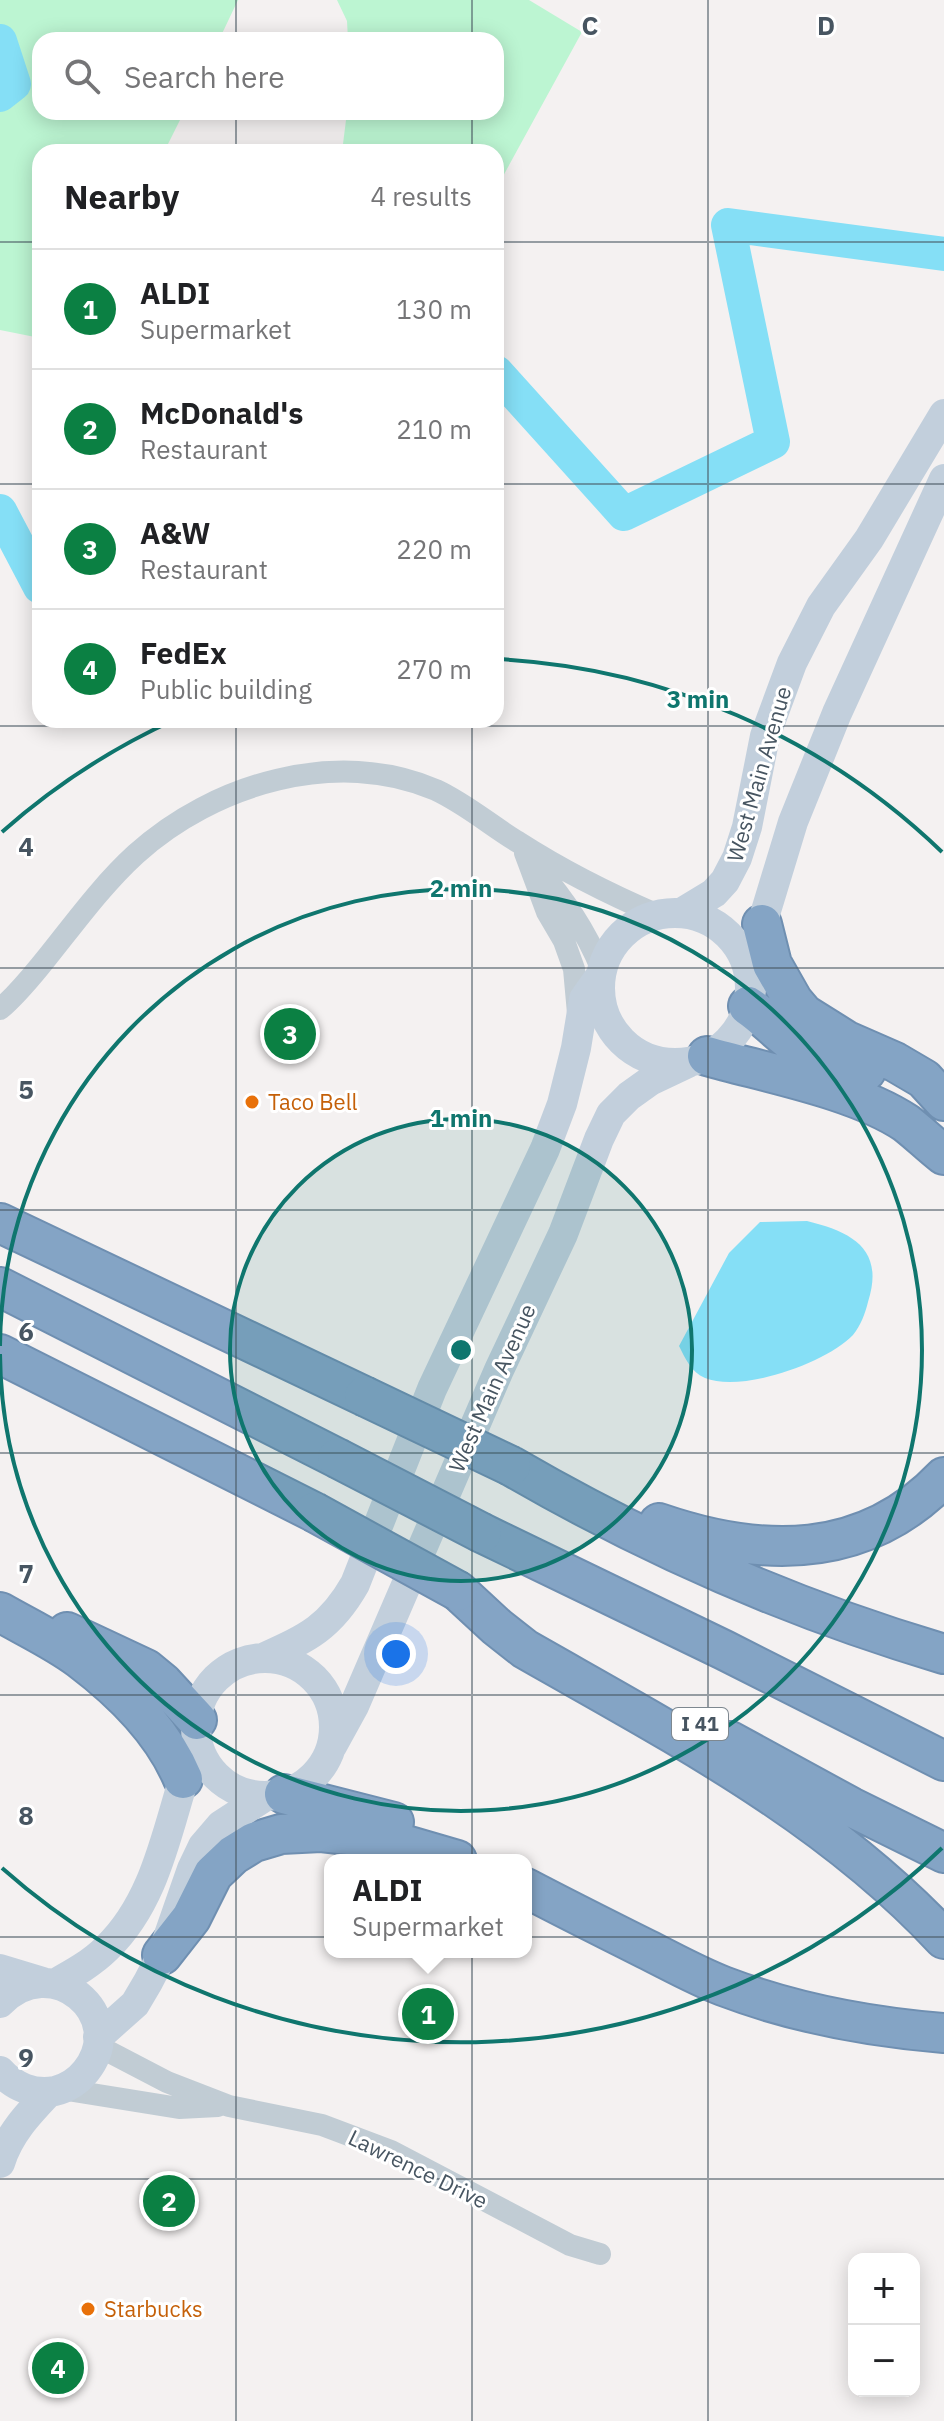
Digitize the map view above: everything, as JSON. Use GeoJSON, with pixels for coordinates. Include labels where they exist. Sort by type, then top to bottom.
{"type":"FeatureCollection","features":[{"type":"Feature","properties":{"kind":"highway"},"geometry":{"type":"LineString","coordinates":[[762,924],[772,964],[804,1014],[847,1041],[895,1062],[924,1079],[944,1101]]}},
{"type":"Feature","properties":{"kind":"highway"},"geometry":{"type":"LineString","coordinates":[[749,1001],[788,1040],[802,1049],[914,1090],[944,1109]]}},
{"type":"Feature","properties":{"kind":"highway"},"geometry":{"type":"LineString","coordinates":[[698,1059],[807,1084],[877,1107],[906,1124],[944,1155]]}},
{"type":"Feature","properties":{"kind":"highway"},"geometry":{"type":"LineString","coordinates":[[0,1223],[511,1466],[583,1508],[722,1575],[905,1643],[944,1654]]}},
{"type":"Feature","properties":{"kind":"highway"},"geometry":{"type":"LineString","coordinates":[[0,1287],[482,1533],[944,1761]]}},
{"type":"Feature","properties":{"kind":"highway","name":"I 41"},"geometry":{"type":"LineString","coordinates":[[0,1354],[314,1512],[851,1807],[944,1853]]}},
{"type":"Feature","properties":{"kind":"highway"},"geometry":{"type":"LineString","coordinates":[[511,1466],[694,1535],[739,1545],[784,1548],[837,1540],[873,1527],[910,1507],[944,1477]]}},
{"type":"Feature","properties":{"kind":"highway"},"geometry":{"type":"LineString","coordinates":[[458,1591],[525,1649],[731,1767],[799,1815],[869,1867],[944,1939]]}},
{"type":"Feature","properties":{"kind":"highway"},"geometry":{"type":"LineString","coordinates":[[0,1599],[146,1669],[163,1683],[197,1728]]}},
{"type":"Feature","properties":{"kind":"highway"},"geometry":{"type":"LineString","coordinates":[[0,1612],[79,1658],[119,1693],[156,1732],[175,1759],[183,1779]]}},
{"type":"Feature","properties":{"kind":"highway"},"geometry":{"type":"LineString","coordinates":[[275,1795],[349,1809],[418,1829],[466,1854]]}},
{"type":"Feature","properties":{"kind":"highway"},"geometry":{"type":"LineString","coordinates":[[162,1955],[191,1918],[213,1874],[233,1855],[254,1842],[281,1834],[321,1832],[385,1839],[436,1854]]}},
{"type":"Feature","properties":{"kind":"highway"},"geometry":{"type":"LineString","coordinates":[[532,1891],[721,1985],[771,2003],[824,2017],[944,2033]]}},
{"type":"Feature","properties":{"kind":"main road","name":"West Main Avenue"},"geometry":{"type":"LineString","coordinates":[[669,914],[714,893],[725,881],[737,858],[747,827],[765,736],[792,663],[821,606],[869,539],[944,414]]}},
{"type":"Feature","properties":{"kind":"main road","name":"West Main Avenue"},"geometry":{"type":"LineString","coordinates":[[749,1001],[762,924],[793,822],[837,713],[944,479]]}},
{"type":"Feature","properties":{"kind":"main road"},"geometry":{"type":"LineString","coordinates":[[263,1658],[322,1627],[341,1609],[355,1584],[432,1389],[545,1149],[562,1104],[584,999],[610,950],[622,934],[639,922],[669,914],[704,919],[724,931],[739,950],[748,972],[749,1001],[740,1026],[726,1044],[698,1059],[664,1063],[641,1056],[621,1042],[607,1022],[600,999],[601,972]]}},
{"type":"Feature","properties":{"kind":"main road","name":"West Main Avenue"},"geometry":{"type":"LineString","coordinates":[[332,1746],[354,1706],[499,1370],[563,1234],[611,1114],[641,1088],[698,1059]]}},
{"type":"Feature","properties":{"kind":"main road"},"geometry":{"type":"LineString","coordinates":[[0,2003],[20,1987],[50,1982],[92,1962],[110,1946],[129,1920],[158,1864],[197,1728],[201,1701],[212,1684],[226,1670],[243,1661],[263,1658],[284,1660],[304,1669],[320,1684],[332,1713],[332,1746],[322,1767],[305,1783],[275,1795],[221,1825],[203,1846],[162,1955],[135,2004],[98,2041]]}},
{"type":"Feature","properties":{"kind":"main road"},"geometry":{"type":"LineString","coordinates":[[197,1728],[202,1755],[213,1772],[228,1785],[246,1793],[275,1795]]}},
{"type":"Feature","properties":{"kind":"main road"},"geometry":{"type":"LineString","coordinates":[[0,1969],[68,1987],[87,2003],[97,2025],[98,2041],[95,2057],[81,2077],[55,2091],[17,2126],[0,2163]]}},
{"type":"Feature","properties":{"kind":"main road"},"geometry":{"type":"LineString","coordinates":[[0,2071],[26,2090],[55,2091]]}},
{"type":"Feature","properties":{"kind":"street"},"geometry":{"type":"LineString","coordinates":[[0,1009],[24,985],[108,883],[138,852],[167,829],[200,808],[247,788],[318,774],[350,773],[390,778],[437,791],[464,805],[521,847],[607,893],[669,914]]}},
{"type":"Feature","properties":{"kind":"street"},"geometry":{"type":"LineString","coordinates":[[521,847],[589,938],[601,972]]}},
{"type":"Feature","properties":{"kind":"street"},"geometry":{"type":"LineString","coordinates":[[521,847],[574,969],[579,1026]]}},
{"type":"Feature","properties":{"kind":"street","name":"Lawrence Drive"},"geometry":{"type":"LineString","coordinates":[[98,2041],[167,2082],[229,2106],[322,2125],[391,2151],[570,2245],[600,2254]]}},
{"type":"Feature","properties":{"kind":"street","name":"Lawrence Drive"},"geometry":{"type":"LineString","coordinates":[[55,2091],[179,2108],[229,2106]]}},
{"type":"Feature","properties":{"kind":"green space"},"geometry":{"type":"Polygon","coordinates":[[[0,0],[238,0],[223,32],[32,32],[32,120],[180,120],[168,144],[32,144],[32,336],[0,330],[0,0]]]}},
{"type":"Feature","properties":{"kind":"green space"},"geometry":{"type":"Polygon","coordinates":[[[337,0],[529,0],[582,32],[504,174],[504,144],[343,144],[346,120],[504,120],[504,32],[348,32],[347,21],[337,0]]]}},
{"type":"Feature","properties":{"kind":"water"},"geometry":{"type":"Polygon","coordinates":[[[807,1221],[851,1237],[868,1256],[872,1284],[866,1311],[856,1331],[824,1356],[783,1373],[740,1382],[721,1382],[700,1375],[689,1364],[679,1346],[729,1253],[760,1222],[807,1221]]]}},
{"type":"Feature","properties":{"kind":"waterway"},"geometry":{"type":"LineString","coordinates":[[0,41],[14,84],[0,95]]}},
{"type":"Feature","properties":{"kind":"waterway"},"geometry":{"type":"LineString","coordinates":[[504,381],[624,514],[773,442],[728,225],[944,254]]}},
{"type":"Feature","properties":{"kind":"waterway"},"geometry":{"type":"LineString","coordinates":[[0,511],[32,572]]}},
{"type":"Feature","properties":{"kind":"place","name":"A&W"},"geometry":{"type":"Point","coordinates":[290,1034]}},
{"type":"Feature","properties":{"kind":"place","name":"Taco Bell"},"geometry":{"type":"Point","coordinates":[252,1102]}},
{"type":"Feature","properties":{"kind":"place","name":"ALDI"},"geometry":{"type":"Point","coordinates":[428,2014]}},
{"type":"Feature","properties":{"kind":"place","name":"McDonald's"},"geometry":{"type":"Point","coordinates":[169,2201]}},
{"type":"Feature","properties":{"kind":"place","name":"Starbucks"},"geometry":{"type":"Point","coordinates":[88,2309]}},
{"type":"Feature","properties":{"kind":"place","name":"FedEx"},"geometry":{"type":"Point","coordinates":[58,2368]}}]}
